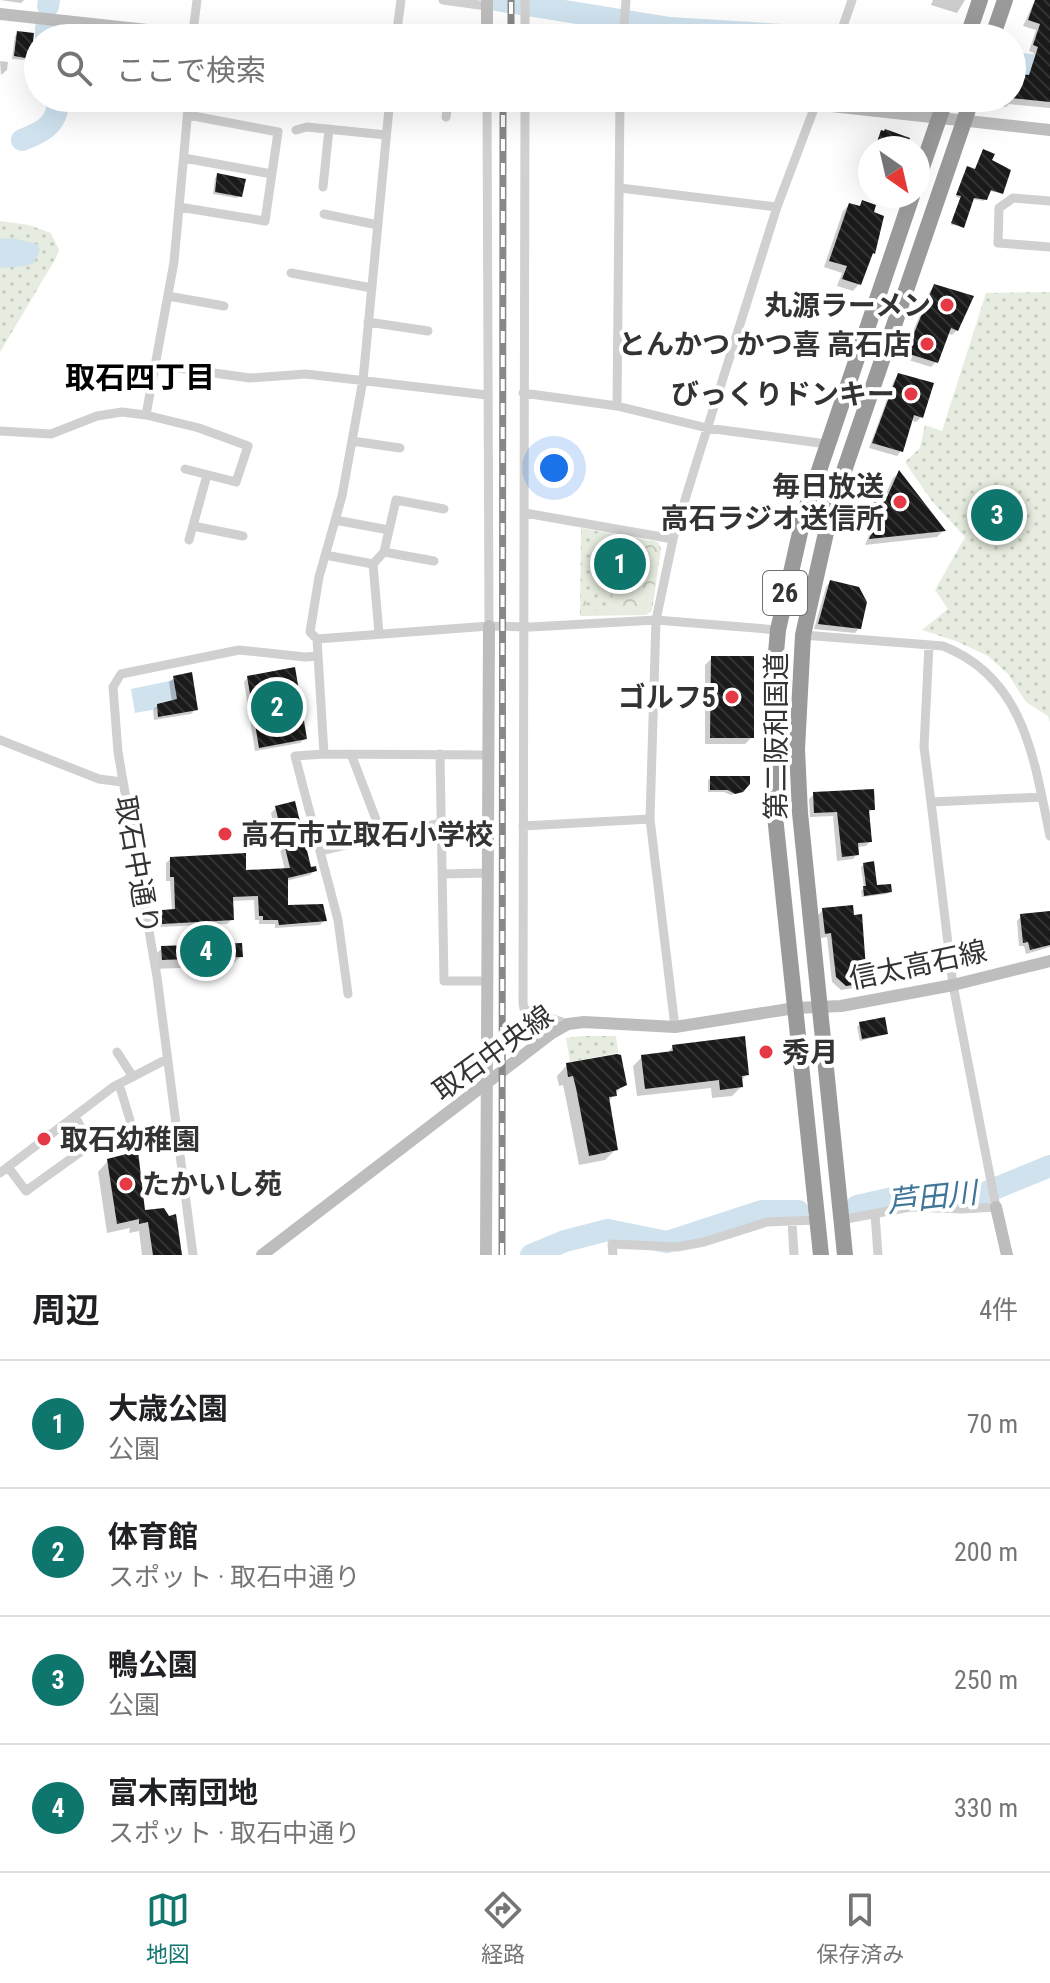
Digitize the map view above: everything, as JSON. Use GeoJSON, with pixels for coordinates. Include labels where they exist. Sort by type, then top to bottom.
{"type":"FeatureCollection","features":[{"type":"Feature","properties":{"kind":"highway"},"geometry":{"type":"LineString","coordinates":[[972,24],[980,0]]}},
{"type":"Feature","properties":{"kind":"highway"},"geometry":{"type":"LineString","coordinates":[[997,24],[1005,0]]}},
{"type":"Feature","properties":{"kind":"highway"},"geometry":{"type":"LineString","coordinates":[[930,143],[941,112]]}},
{"type":"Feature","properties":{"kind":"highway","name":"第二阪和国道"},"geometry":{"type":"LineString","coordinates":[[845,1255],[800,813],[797,749],[803,635],[832,506],[967,112]]}},
{"type":"Feature","properties":{"kind":"highway","name":"第二阪和国道"},"geometry":{"type":"LineString","coordinates":[[821,1255],[775,816],[772,698],[778,630],[804,515],[908,208]]}},
{"type":"Feature","properties":{"kind":"street"},"geometry":{"type":"LineString","coordinates":[[194,24],[197,0]]}},
{"type":"Feature","properties":{"kind":"street"},"geometry":{"type":"LineString","coordinates":[[398,24],[401,0]]}},
{"type":"Feature","properties":{"kind":"street"},"geometry":{"type":"LineString","coordinates":[[443,0],[487,3],[487,24]]}},
{"type":"Feature","properties":{"kind":"street"},"geometry":{"type":"LineString","coordinates":[[624,24],[626,0]]}},
{"type":"Feature","properties":{"kind":"street"},"geometry":{"type":"LineString","coordinates":[[844,24],[852,0]]}},
{"type":"Feature","properties":{"kind":"street"},"geometry":{"type":"LineString","coordinates":[[0,14],[86,24]]}},
{"type":"Feature","properties":{"kind":"street"},"geometry":{"type":"LineString","coordinates":[[146,415],[168,296],[188,112]]}},
{"type":"Feature","properties":{"kind":"street"},"geometry":{"type":"LineString","coordinates":[[324,754],[317,639],[310,632],[319,577],[335,520],[363,380],[388,112]]}},
{"type":"Feature","properties":{"kind":"street"},"geometry":{"type":"LineString","coordinates":[[446,117],[447,112]]}},
{"type":"Feature","properties":{"kind":"street"},"geometry":{"type":"LineString","coordinates":[[486,1255],[489,755],[487,112]]}},
{"type":"Feature","properties":{"kind":"street"},"geometry":{"type":"LineString","coordinates":[[525,112],[523,1003],[524,1009],[568,1024]]}},
{"type":"Feature","properties":{"kind":"street"},"geometry":{"type":"LineString","coordinates":[[617,406],[620,112]]}},
{"type":"Feature","properties":{"kind":"street"},"geometry":{"type":"LineString","coordinates":[[675,1027],[650,819],[656,620],[673,539],[707,428],[777,207],[813,112]]}},
{"type":"Feature","properties":{"kind":"street"},"geometry":{"type":"LineString","coordinates":[[891,112],[1050,130]]}},
{"type":"Feature","properties":{"kind":"street"},"geometry":{"type":"LineString","coordinates":[[179,207],[265,221],[278,132],[188,115]]}},
{"type":"Feature","properties":{"kind":"street"},"geometry":{"type":"LineString","coordinates":[[296,130],[307,127],[386,135]]}},
{"type":"Feature","properties":{"kind":"street"},"geometry":{"type":"LineString","coordinates":[[323,187],[329,129]]}},
{"type":"Feature","properties":{"kind":"street"},"geometry":{"type":"LineString","coordinates":[[184,158],[272,174]]}},
{"type":"Feature","properties":{"kind":"street"},"geometry":{"type":"LineString","coordinates":[[620,188],[777,207]]}},
{"type":"Feature","properties":{"kind":"street"},"geometry":{"type":"LineString","coordinates":[[1050,201],[1013,198],[999,208],[998,243],[1050,247]]}},
{"type":"Feature","properties":{"kind":"street"},"geometry":{"type":"LineString","coordinates":[[324,214],[378,225]]}},
{"type":"Feature","properties":{"kind":"street"},"geometry":{"type":"LineString","coordinates":[[291,273],[372,288]]}},
{"type":"Feature","properties":{"kind":"street"},"geometry":{"type":"LineString","coordinates":[[168,296],[224,306]]}},
{"type":"Feature","properties":{"kind":"street"},"geometry":{"type":"LineString","coordinates":[[368,322],[428,331]]}},
{"type":"Feature","properties":{"kind":"street"},"geometry":{"type":"LineString","coordinates":[[156,365],[250,378],[306,374],[487,395]]}},
{"type":"Feature","properties":{"kind":"street"},"geometry":{"type":"LineString","coordinates":[[523,393],[617,406],[707,428],[827,444]]}},
{"type":"Feature","properties":{"kind":"street"},"geometry":{"type":"LineString","coordinates":[[0,431],[51,434],[97,416],[122,412],[199,428],[248,446],[236,482],[185,469]]}},
{"type":"Feature","properties":{"kind":"street"},"geometry":{"type":"LineString","coordinates":[[352,441],[400,448]]}},
{"type":"Feature","properties":{"kind":"street"},"geometry":{"type":"LineString","coordinates":[[189,540],[207,475]]}},
{"type":"Feature","properties":{"kind":"street"},"geometry":{"type":"LineString","coordinates":[[379,634],[373,564],[384,552],[396,500],[444,509]]}},
{"type":"Feature","properties":{"kind":"street"},"geometry":{"type":"LineString","coordinates":[[525,513],[673,539]]}},
{"type":"Feature","properties":{"kind":"street"},"geometry":{"type":"LineString","coordinates":[[335,520],[389,530]]}},
{"type":"Feature","properties":{"kind":"street"},"geometry":{"type":"LineString","coordinates":[[193,526],[243,536]]}},
{"type":"Feature","properties":{"kind":"street"},"geometry":{"type":"LineString","coordinates":[[384,552],[434,561]]}},
{"type":"Feature","properties":{"kind":"street"},"geometry":{"type":"LineString","coordinates":[[325,555],[373,564]]}},
{"type":"Feature","properties":{"kind":"street"},"geometry":{"type":"LineString","coordinates":[[317,639],[489,626],[656,620],[778,630]]}},
{"type":"Feature","properties":{"kind":"street"},"geometry":{"type":"LineString","coordinates":[[803,635],[943,646],[959,652],[996,681],[1015,708],[1023,726],[1050,836]]}},
{"type":"Feature","properties":{"kind":"street"},"geometry":{"type":"LineString","coordinates":[[929,645],[924,747],[953,985],[1007,1255]]}},
{"type":"Feature","properties":{"kind":"street","name":"取石中通り"},"geometry":{"type":"LineString","coordinates":[[193,1255],[157,977],[122,782],[113,687],[121,674],[239,650],[318,656]]}},
{"type":"Feature","properties":{"kind":"street"},"geometry":{"type":"LineString","coordinates":[[0,740],[99,779],[122,782]]}},
{"type":"Feature","properties":{"kind":"street"},"geometry":{"type":"LineString","coordinates":[[351,754],[382,835]]}},
{"type":"Feature","properties":{"kind":"street"},"geometry":{"type":"LineString","coordinates":[[440,754],[444,981],[488,981]]}},
{"type":"Feature","properties":{"kind":"street"},"geometry":{"type":"LineString","coordinates":[[348,994],[338,920],[295,756],[489,755]]}},
{"type":"Feature","properties":{"kind":"street"},"geometry":{"type":"LineString","coordinates":[[931,802],[1042,797]]}},
{"type":"Feature","properties":{"kind":"street"},"geometry":{"type":"LineString","coordinates":[[523,826],[650,819]]}},
{"type":"Feature","properties":{"kind":"street"},"geometry":{"type":"LineString","coordinates":[[320,851],[441,823]]}},
{"type":"Feature","properties":{"kind":"street"},"geometry":{"type":"LineString","coordinates":[[442,874],[488,873]]}},
{"type":"Feature","properties":{"kind":"street","name":"信太高石線"},"geometry":{"type":"LineString","coordinates":[[795,1008],[841,1006],[953,985],[1050,961]]}},
{"type":"Feature","properties":{"kind":"street","name":"取石中央線"},"geometry":{"type":"LineString","coordinates":[[262,1255],[552,1033],[568,1024],[584,1022],[675,1027],[795,1008]]}},
{"type":"Feature","properties":{"kind":"street"},"geometry":{"type":"LineString","coordinates":[[117,1052],[133,1077]]}},
{"type":"Feature","properties":{"kind":"street"},"geometry":{"type":"LineString","coordinates":[[75,1116],[90,1145],[26,1191],[4,1170],[75,1116],[119,1084],[167,1059]]}},
{"type":"Feature","properties":{"kind":"street"},"geometry":{"type":"LineString","coordinates":[[119,1084],[130,1120]]}},
{"type":"Feature","properties":{"kind":"street"},"geometry":{"type":"LineString","coordinates":[[841,1220],[910,1207],[962,1209],[995,1202]]}},
{"type":"Feature","properties":{"kind":"street"},"geometry":{"type":"LineString","coordinates":[[875,1214],[878,1255]]}},
{"type":"Feature","properties":{"kind":"street"},"geometry":{"type":"LineString","coordinates":[[613,1255],[612,1244],[677,1247],[704,1242],[767,1222],[817,1220]]}},
{"type":"Feature","properties":{"kind":"street"},"geometry":{"type":"LineString","coordinates":[[792,1222],[794,1255]]}},
{"type":"Feature","properties":{"kind":"green space"},"geometry":{"type":"Polygon","coordinates":[[[0,221],[29,225],[51,233],[59,250],[0,352],[0,221]]]}},
{"type":"Feature","properties":{"kind":"green space"},"geometry":{"type":"Polygon","coordinates":[[[1050,292],[1050,723],[1048,716],[1026,702],[1008,674],[988,656],[922,630],[948,609],[935,590],[965,537],[931,500],[905,462],[920,448],[925,425],[942,431],[986,293],[1050,292]]]}},
{"type":"Feature","properties":{"kind":"green space"},"geometry":{"type":"Polygon","coordinates":[[[581,528],[658,542],[661,549],[652,611],[646,615],[580,616],[581,528]]]}},
{"type":"Feature","properties":{"kind":"green space"},"geometry":{"type":"Polygon","coordinates":[[[606,534],[635,542],[622,545],[618,557],[620,570],[626,574],[645,570],[650,555],[643,543],[657,543],[660,549],[651,610],[645,614],[581,615],[581,591],[586,592],[586,604],[594,611],[612,606],[613,580],[609,571],[613,563],[604,537],[606,534]]]}},
{"type":"Feature","properties":{"kind":"green space"},"geometry":{"type":"Polygon","coordinates":[[[616,1036],[618,1053],[570,1062],[566,1038],[616,1036]]]}},
{"type":"Feature","properties":{"kind":"water"},"geometry":{"type":"Polygon","coordinates":[[[12,238],[37,244],[40,250],[34,263],[0,268],[0,239],[12,238]]]}},
{"type":"Feature","properties":{"kind":"water"},"geometry":{"type":"Polygon","coordinates":[[[174,680],[177,699],[157,704],[157,709],[135,713],[131,689],[174,680]]]}},
{"type":"Feature","properties":{"kind":"building"},"geometry":{"type":"Polygon","coordinates":[[[1035,0],[1050,0],[1050,102],[1026,99],[1026,75],[1029,75],[1038,47],[1033,45],[1040,24],[1028,20],[1035,0]]]}},
{"type":"Feature","properties":{"kind":"building"},"geometry":{"type":"Polygon","coordinates":[[[17,31],[24,32],[24,58],[14,56],[17,31]]]}},
{"type":"Feature","properties":{"kind":"building"},"geometry":{"type":"Polygon","coordinates":[[[881,130],[904,136],[879,136],[881,130]]]}},
{"type":"Feature","properties":{"kind":"building"},"geometry":{"type":"Polygon","coordinates":[[[983,149],[995,154],[992,160],[1011,170],[1003,194],[991,190],[987,200],[974,198],[964,228],[951,223],[961,196],[956,195],[967,166],[975,169],[983,149]]]}},
{"type":"Feature","properties":{"kind":"building"},"geometry":{"type":"Polygon","coordinates":[[[217,173],[246,179],[242,197],[215,192],[217,173]]]}},
{"type":"Feature","properties":{"kind":"building"},"geometry":{"type":"Polygon","coordinates":[[[849,203],[858,208],[875,208],[874,212],[884,216],[875,254],[861,285],[842,279],[847,266],[829,261],[849,203]]]}},
{"type":"Feature","properties":{"kind":"building"},"geometry":{"type":"Polygon","coordinates":[[[934,284],[974,296],[958,331],[951,328],[938,363],[906,353],[934,284]]]}},
{"type":"Feature","properties":{"kind":"building"},"geometry":{"type":"Polygon","coordinates":[[[898,373],[934,383],[923,418],[914,415],[903,452],[872,443],[898,373]]]}},
{"type":"Feature","properties":{"kind":"building","name":"毎日放送 高石ラジオ送信所"},"geometry":{"type":"Polygon","coordinates":[[[899,470],[946,531],[869,539],[882,509],[873,506],[879,494],[887,497],[899,470]]]}},
{"type":"Feature","properties":{"kind":"building"},"geometry":{"type":"Polygon","coordinates":[[[830,580],[859,587],[867,602],[861,629],[818,624],[830,580]]]}},
{"type":"Feature","properties":{"kind":"building","name":"ゴルフ5"},"geometry":{"type":"Polygon","coordinates":[[[711,656],[754,656],[754,738],[710,738],[711,656]]]}},
{"type":"Feature","properties":{"kind":"building"},"geometry":{"type":"Polygon","coordinates":[[[295,667],[307,739],[259,748],[247,676],[295,667]]]}},
{"type":"Feature","properties":{"kind":"building"},"geometry":{"type":"Polygon","coordinates":[[[192,672],[198,710],[158,717],[157,704],[177,699],[173,676],[192,672]]]}},
{"type":"Feature","properties":{"kind":"building"},"geometry":{"type":"Polygon","coordinates":[[[710,776],[750,776],[750,784],[743,792],[735,794],[728,790],[710,790],[710,776]]]}},
{"type":"Feature","properties":{"kind":"building"},"geometry":{"type":"Polygon","coordinates":[[[874,789],[875,810],[869,810],[872,842],[858,843],[859,855],[842,857],[837,812],[814,813],[813,792],[874,789]]]}},
{"type":"Feature","properties":{"kind":"building"},"geometry":{"type":"Polygon","coordinates":[[[295,801],[311,867],[316,866],[317,871],[288,878],[288,905],[323,904],[327,921],[279,925],[278,920],[263,920],[263,916],[259,916],[258,896],[233,897],[234,920],[162,924],[162,910],[175,909],[170,857],[246,853],[246,870],[290,868],[275,806],[295,801]]]}},
{"type":"Feature","properties":{"kind":"building"},"geometry":{"type":"Polygon","coordinates":[[[874,861],[877,885],[891,884],[892,892],[864,896],[863,863],[874,861]]]}},
{"type":"Feature","properties":{"kind":"building"},"geometry":{"type":"Polygon","coordinates":[[[853,905],[854,915],[862,914],[867,983],[846,986],[836,977],[831,933],[825,934],[822,908],[853,905]]]}},
{"type":"Feature","properties":{"kind":"building"},"geometry":{"type":"Polygon","coordinates":[[[1050,911],[1050,945],[1030,950],[1028,942],[1023,943],[1020,914],[1050,911]]]}},
{"type":"Feature","properties":{"kind":"building"},"geometry":{"type":"Polygon","coordinates":[[[242,943],[243,957],[162,960],[161,946],[242,943]]]}},
{"type":"Feature","properties":{"kind":"building"},"geometry":{"type":"Polygon","coordinates":[[[885,1017],[888,1034],[862,1039],[859,1022],[885,1017]]]}},
{"type":"Feature","properties":{"kind":"building"},"geometry":{"type":"Polygon","coordinates":[[[745,1036],[749,1075],[742,1076],[743,1087],[720,1090],[719,1080],[645,1089],[641,1055],[673,1051],[672,1045],[745,1036]]]}},
{"type":"Feature","properties":{"kind":"building"},"geometry":{"type":"Polygon","coordinates":[[[621,1055],[627,1085],[616,1090],[617,1096],[609,1097],[618,1150],[589,1156],[576,1088],[573,1076],[568,1077],[566,1063],[621,1055]]]}},
{"type":"Feature","properties":{"kind":"building","name":"たかいし苑"},"geometry":{"type":"Polygon","coordinates":[[[138,1151],[145,1210],[164,1208],[169,1216],[176,1214],[182,1255],[153,1255],[148,1222],[139,1224],[139,1219],[117,1224],[107,1159],[138,1151]]]}},
{"type":"Feature","properties":{"kind":"waterway"},"geometry":{"type":"LineString","coordinates":[[48,6],[49,0]]}},
{"type":"Feature","properties":{"kind":"waterway"},"geometry":{"type":"LineString","coordinates":[[496,0],[645,24]]}},
{"type":"Feature","properties":{"kind":"waterway"},"geometry":{"type":"LineString","coordinates":[[1026,64],[1050,67]]}},
{"type":"Feature","properties":{"kind":"waterway"},"geometry":{"type":"LineString","coordinates":[[22,140],[48,126],[57,112]]}},
{"type":"Feature","properties":{"kind":"waterway","name":"芦田川"},"geometry":{"type":"LineString","coordinates":[[857,1206],[897,1197],[977,1196],[1050,1166]]}},
{"type":"Feature","properties":{"kind":"waterway"},"geometry":{"type":"LineString","coordinates":[[531,1255],[565,1241],[608,1230],[667,1242],[762,1211],[798,1211]]}},
{"type":"Feature","properties":{"kind":"railway"},"geometry":{"type":"LineString","coordinates":[[511,0],[511,24]]}},
{"type":"Feature","properties":{"kind":"railway"},"geometry":{"type":"LineString","coordinates":[[502,1255],[503,112]]}},
{"type":"Feature","properties":{"kind":"place","name":"丸源ラーメン"},"geometry":{"type":"Point","coordinates":[947,305]}},
{"type":"Feature","properties":{"kind":"place","name":"とんかつ かつ喜 高石店"},"geometry":{"type":"Point","coordinates":[927,344]}},
{"type":"Feature","properties":{"kind":"place","name":"びっくりドンキー"},"geometry":{"type":"Point","coordinates":[911,394]}},
{"type":"Feature","properties":{"kind":"place","name":"毎日放送 高石ラジオ送信所"},"geometry":{"type":"Point","coordinates":[900,502]}},
{"type":"Feature","properties":{"kind":"place","name":"鴨公園"},"geometry":{"type":"Point","coordinates":[997,515]}},
{"type":"Feature","properties":{"kind":"place","name":"大歳公園"},"geometry":{"type":"Point","coordinates":[620,564]}},
{"type":"Feature","properties":{"kind":"place","name":"ゴルフ5"},"geometry":{"type":"Point","coordinates":[732,697]}},
{"type":"Feature","properties":{"kind":"place","name":"体育館"},"geometry":{"type":"Point","coordinates":[277,707]}},
{"type":"Feature","properties":{"kind":"place","name":"高石市立取石小学校"},"geometry":{"type":"Point","coordinates":[225,834]}},
{"type":"Feature","properties":{"kind":"place","name":"富木南団地"},"geometry":{"type":"Point","coordinates":[206,951]}},
{"type":"Feature","properties":{"kind":"place","name":"秀月"},"geometry":{"type":"Point","coordinates":[766,1052]}},
{"type":"Feature","properties":{"kind":"place","name":"取石幼稚園"},"geometry":{"type":"Point","coordinates":[44,1139]}},
{"type":"Feature","properties":{"kind":"place","name":"たかいし苑"},"geometry":{"type":"Point","coordinates":[126,1184]}},
{"type":"Feature","properties":{"kind":"district","name":"取石四丁目"},"geometry":{"type":"Point","coordinates":[140,377]}}]}
